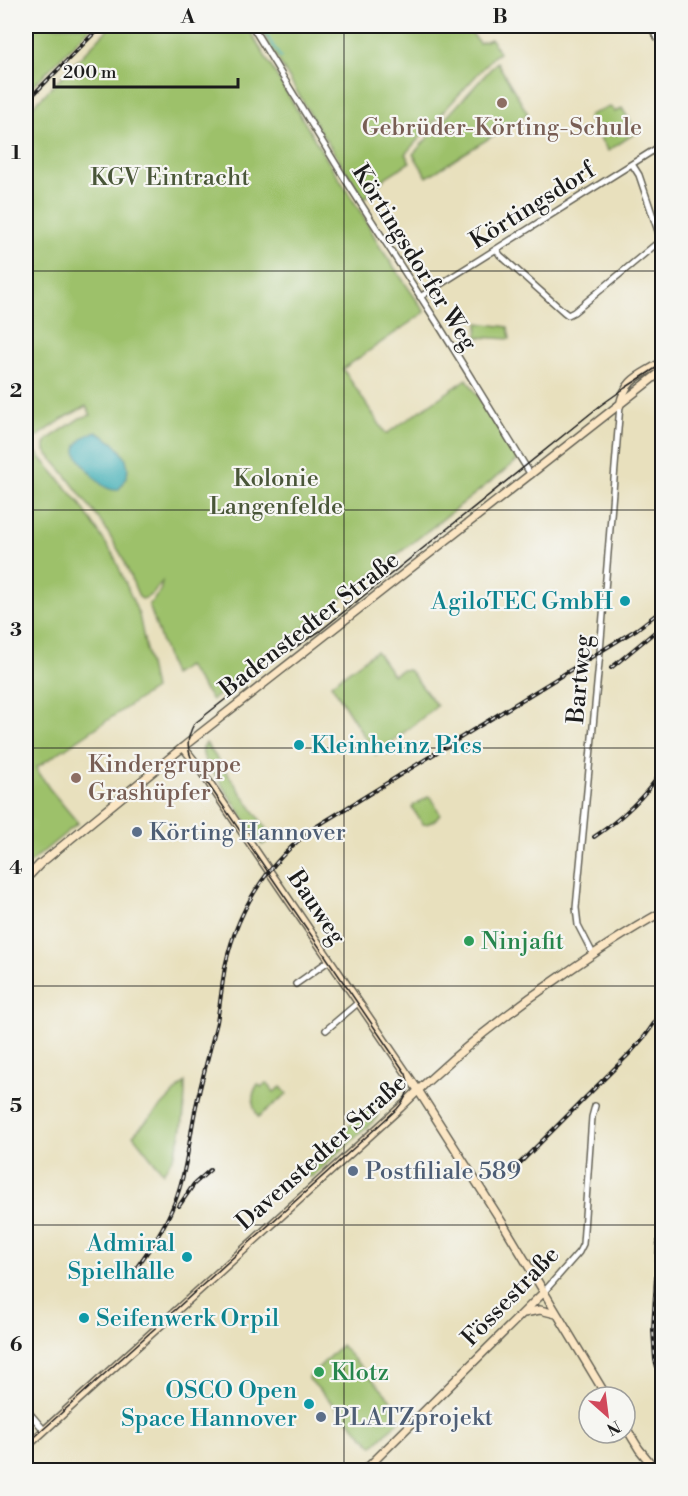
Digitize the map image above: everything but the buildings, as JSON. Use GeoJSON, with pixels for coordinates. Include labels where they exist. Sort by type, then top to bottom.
{"type":"FeatureCollection","features":[{"type":"Feature","properties":{"kind":"street","name":"Körtingsdorfer Weg"},"geometry":{"type":"LineString","coordinates":[[252,26],[531,475]]}},
{"type":"Feature","properties":{"kind":"street"},"geometry":{"type":"LineString","coordinates":[[650,26],[663,45]]}},
{"type":"Feature","properties":{"kind":"street","name":"Körtingsdorf"},"geometry":{"type":"LineString","coordinates":[[420,297],[663,145]]}},
{"type":"Feature","properties":{"kind":"street"},"geometry":{"type":"LineString","coordinates":[[496,249],[564,312],[568,315],[574,312],[661,240],[639,175],[632,164]]}},
{"type":"Feature","properties":{"kind":"street","name":"Badenstedter Straße"},"geometry":{"type":"LineString","coordinates":[[620,405],[622,393],[629,383],[663,362]]}},
{"type":"Feature","properties":{"kind":"street","name":"Badenstedter Straße"},"geometry":{"type":"LineString","coordinates":[[26,879],[48,857],[183,747],[663,371]]}},
{"type":"Feature","properties":{"kind":"street","name":"Bartweg"},"geometry":{"type":"LineString","coordinates":[[593,954],[578,925],[576,908],[620,405]]}},
{"type":"Feature","properties":{"kind":"street","name":"Bauweg"},"geometry":{"type":"LineString","coordinates":[[183,747],[418,1090],[600,1385]]}},
{"type":"Feature","properties":{"kind":"street","name":"Davenstedter Straße"},"geometry":{"type":"LineString","coordinates":[[26,1448],[471,1043],[593,954],[663,912]]}},
{"type":"Feature","properties":{"kind":"street"},"geometry":{"type":"LineString","coordinates":[[296,984],[330,960]]}},
{"type":"Feature","properties":{"kind":"street"},"geometry":{"type":"LineString","coordinates":[[326,1030],[359,1002]]}},
{"type":"Feature","properties":{"kind":"street","name":"Fössestraße"},"geometry":{"type":"LineString","coordinates":[[365,1470],[543,1293],[579,1252],[583,1244],[592,1117],[595,1106]]}},
{"type":"Feature","properties":{"kind":"street"},"geometry":{"type":"LineString","coordinates":[[522,1314],[540,1310],[556,1314]]}},
{"type":"Feature","properties":{"kind":"street"},"geometry":{"type":"LineString","coordinates":[[26,1409],[44,1430]]}},
{"type":"Feature","properties":{"kind":"street"},"geometry":{"type":"LineString","coordinates":[[637,1445],[656,1470]]}},
{"type":"Feature","properties":{"kind":"green space"},"geometry":{"type":"Polygon","coordinates":[[[26,26],[92,26],[26,93],[26,26]]]}},
{"type":"Feature","properties":{"kind":"green space"},"geometry":{"type":"Polygon","coordinates":[[[111,26],[247,26],[380,247],[425,312],[343,369],[386,434],[467,379],[518,460],[212,700],[187,666],[173,675],[149,605],[160,592],[162,582],[148,596],[142,599],[139,597],[122,556],[102,523],[45,451],[48,439],[80,418],[91,415],[86,406],[37,437],[26,427],[26,112],[111,26]]]}},
{"type":"Feature","properties":{"kind":"green space"},"geometry":{"type":"Polygon","coordinates":[[[258,26],[467,26],[479,43],[491,39],[499,53],[405,154],[410,162],[386,177],[364,199],[322,134],[258,26]]]}},
{"type":"Feature","properties":{"kind":"green space"},"geometry":{"type":"Polygon","coordinates":[[[497,62],[528,114],[427,177],[413,154],[497,62]]]}},
{"type":"Feature","properties":{"kind":"green space"},"geometry":{"type":"Polygon","coordinates":[[[609,107],[615,112],[622,108],[637,132],[608,151],[588,119],[589,115],[609,107]]]}},
{"type":"Feature","properties":{"kind":"green space"},"geometry":{"type":"Polygon","coordinates":[[[478,323],[508,327],[510,339],[477,337],[478,323]]]}},
{"type":"Feature","properties":{"kind":"green space"},"geometry":{"type":"Polygon","coordinates":[[[26,441],[79,502],[114,556],[139,615],[154,689],[36,768],[49,788],[78,823],[26,866],[26,441]]]}},
{"type":"Feature","properties":{"kind":"green space"},"geometry":{"type":"Polygon","coordinates":[[[376,651],[393,675],[403,670],[410,671],[437,706],[376,755],[331,684],[376,651]]]}},
{"type":"Feature","properties":{"kind":"green space"},"geometry":{"type":"Polygon","coordinates":[[[206,743],[273,838],[262,845],[205,760],[202,751],[206,743]]]}},
{"type":"Feature","properties":{"kind":"green space"},"geometry":{"type":"Polygon","coordinates":[[[431,797],[440,814],[433,821],[423,824],[412,808],[431,797]]]}},
{"type":"Feature","properties":{"kind":"green space"},"geometry":{"type":"Polygon","coordinates":[[[185,1082],[182,1127],[178,1144],[163,1173],[133,1135],[185,1082]]]}},
{"type":"Feature","properties":{"kind":"green space"},"geometry":{"type":"Polygon","coordinates":[[[267,1083],[274,1092],[281,1087],[287,1094],[258,1117],[253,1104],[254,1093],[258,1084],[261,1087],[267,1083]]]}},
{"type":"Feature","properties":{"kind":"green space"},"geometry":{"type":"Polygon","coordinates":[[[371,1108],[377,1112],[377,1118],[313,1176],[306,1176],[303,1172],[327,1153],[326,1151],[337,1140],[335,1138],[371,1108]]]}},
{"type":"Feature","properties":{"kind":"green space"},"geometry":{"type":"Polygon","coordinates":[[[341,1345],[395,1404],[391,1409],[400,1420],[373,1446],[308,1378],[341,1345]]]}},
{"type":"Feature","properties":{"kind":"water"},"geometry":{"type":"Polygon","coordinates":[[[96,432],[112,442],[124,456],[128,472],[118,490],[109,489],[101,484],[77,455],[78,443],[96,432]]]}},
{"type":"Feature","properties":{"kind":"waterway"},"geometry":{"type":"LineString","coordinates":[[261,26],[281,58]]}},
{"type":"Feature","properties":{"kind":"tram line"},"geometry":{"type":"LineString","coordinates":[[26,1445],[397,1109],[407,1093],[406,1074],[193,762],[188,743],[194,724],[274,661],[320,631],[601,405],[662,364]]}},
{"type":"Feature","properties":{"kind":"railway"},"geometry":{"type":"LineString","coordinates":[[26,102],[101,26]]}},
{"type":"Feature","properties":{"kind":"railway"},"geometry":{"type":"LineString","coordinates":[[137,1267],[162,1229],[178,1193],[197,1100],[217,1022],[230,946],[246,907],[268,872],[282,856],[314,828],[637,629],[662,610]]}},
{"type":"Feature","properties":{"kind":"railway"},"geometry":{"type":"LineString","coordinates":[[611,668],[662,626]]}},
{"type":"Feature","properties":{"kind":"railway"},"geometry":{"type":"LineString","coordinates":[[594,837],[631,807],[662,771]]}},
{"type":"Feature","properties":{"kind":"railway"},"geometry":{"type":"LineString","coordinates":[[510,1173],[632,1051],[662,1012]]}},
{"type":"Feature","properties":{"kind":"railway"},"geometry":{"type":"LineString","coordinates":[[179,1206],[194,1184],[210,1170]]}},
{"type":"Feature","properties":{"kind":"railway"},"geometry":{"type":"LineString","coordinates":[[662,1171],[653,1330],[655,1360],[662,1385]]}},
{"type":"Feature","properties":{"kind":"place","name":"Gebrüder-Körting-Schule"},"geometry":{"type":"Point","coordinates":[502,103]}},
{"type":"Feature","properties":{"kind":"place","name":"AgiloTEC GmbH"},"geometry":{"type":"Point","coordinates":[625,601]}},
{"type":"Feature","properties":{"kind":"place","name":"Kleinheinz Pics"},"geometry":{"type":"Point","coordinates":[299,745]}},
{"type":"Feature","properties":{"kind":"place","name":"Kindergruppe Grashüpfer"},"geometry":{"type":"Point","coordinates":[76,778]}},
{"type":"Feature","properties":{"kind":"place","name":"Körting Hannover"},"geometry":{"type":"Point","coordinates":[137,832]}},
{"type":"Feature","properties":{"kind":"place","name":"Ninjafit"},"geometry":{"type":"Point","coordinates":[469,941]}},
{"type":"Feature","properties":{"kind":"place","name":"Postfiliale 589"},"geometry":{"type":"Point","coordinates":[353,1171]}},
{"type":"Feature","properties":{"kind":"place","name":"Admiral Spielhalle"},"geometry":{"type":"Point","coordinates":[187,1257]}},
{"type":"Feature","properties":{"kind":"place","name":"Seifenwerk Orpil"},"geometry":{"type":"Point","coordinates":[84,1318]}},
{"type":"Feature","properties":{"kind":"place","name":"Klotz"},"geometry":{"type":"Point","coordinates":[319,1372]}},
{"type":"Feature","properties":{"kind":"place","name":"OSCO Open Space Hannover"},"geometry":{"type":"Point","coordinates":[309,1404]}},
{"type":"Feature","properties":{"kind":"place","name":"PLATZprojekt"},"geometry":{"type":"Point","coordinates":[321,1417]}},
{"type":"Feature","properties":{"kind":"park label","name":"KGV Eintracht"},"geometry":{"type":"Point","coordinates":[170,177]}},
{"type":"Feature","properties":{"kind":"park label","name":"Kolonie Langenfelde"},"geometry":{"type":"Point","coordinates":[276,492]}}]}
